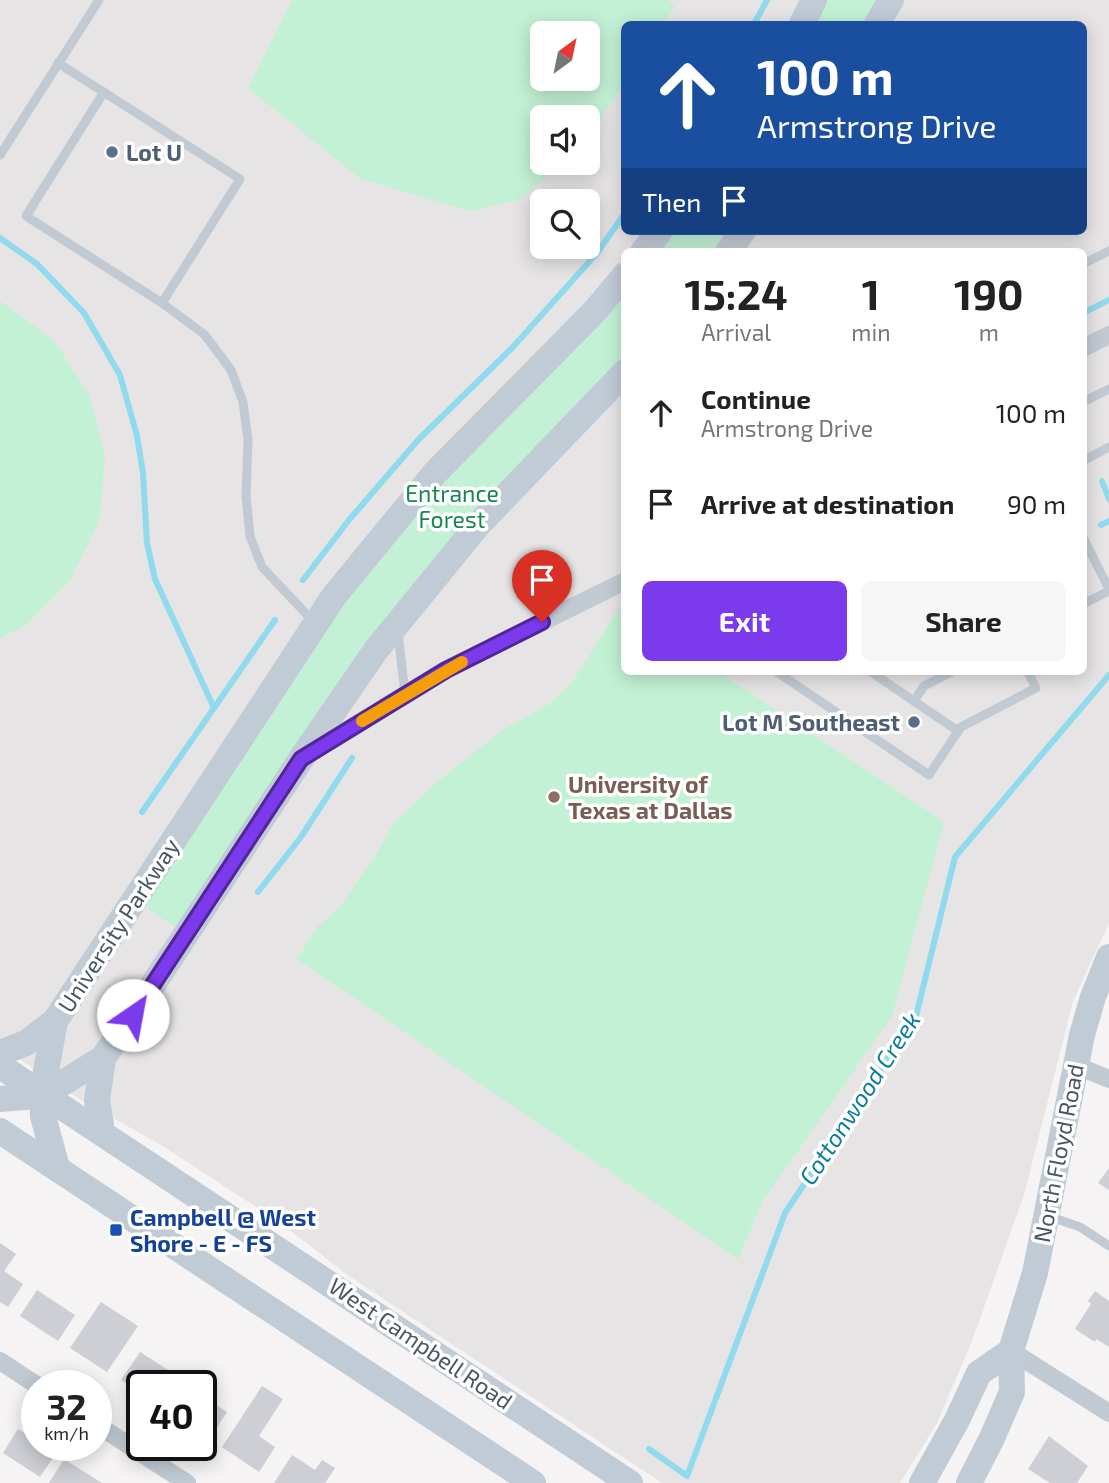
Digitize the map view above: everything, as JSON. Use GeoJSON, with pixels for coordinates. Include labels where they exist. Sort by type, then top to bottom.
{"type":"FeatureCollection","features":[{"type":"Feature","properties":{"kind":"street"},"geometry":{"type":"LineString","coordinates":[[804,21],[814,0]]}},
{"type":"Feature","properties":{"kind":"street"},"geometry":{"type":"LineString","coordinates":[[879,21],[891,0]]}},
{"type":"Feature","properties":{"kind":"street","name":"University Parkway"},"geometry":{"type":"LineString","coordinates":[[57,1168],[43,1116],[42,1093],[55,1021],[334,596],[409,503],[594,312],[621,280]]}},
{"type":"Feature","properties":{"kind":"street"},"geometry":{"type":"LineString","coordinates":[[1087,346],[1109,335]]}},
{"type":"Feature","properties":{"kind":"street"},"geometry":{"type":"LineString","coordinates":[[4,1143],[1,1096],[26,1097],[42,1093],[103,1058],[301,759],[397,624],[478,525],[621,376]]}},
{"type":"Feature","properties":{"kind":"street"},"geometry":{"type":"LineString","coordinates":[[301,759],[465,660],[621,583]]}},
{"type":"Feature","properties":{"kind":"street","name":"North Floyd Road"},"geometry":{"type":"LineString","coordinates":[[969,1483],[1012,1392],[1011,1351],[1035,1273],[1075,1065],[1093,997],[1109,957]]}},
{"type":"Feature","properties":{"kind":"street"},"geometry":{"type":"LineString","coordinates":[[0,1053],[26,1043],[55,1021]]}},
{"type":"Feature","properties":{"kind":"street"},"geometry":{"type":"LineString","coordinates":[[4,1143],[102,1132],[97,1100],[103,1058]]}},
{"type":"Feature","properties":{"kind":"street"},"geometry":{"type":"LineString","coordinates":[[1075,1065],[1109,1079]]}},
{"type":"Feature","properties":{"kind":"street","name":"West Campbell Road"},"geometry":{"type":"LineString","coordinates":[[0,1066],[630,1483]]}},
{"type":"Feature","properties":{"kind":"street"},"geometry":{"type":"LineString","coordinates":[[4,1143],[57,1168],[533,1483]]}},
{"type":"Feature","properties":{"kind":"street"},"geometry":{"type":"LineString","coordinates":[[922,1483],[979,1373],[1011,1351],[1109,1413]]}},
{"type":"Feature","properties":{"kind":"street"},"geometry":{"type":"LineString","coordinates":[[0,1362],[21,1375]]}},
{"type":"Feature","properties":{"kind":"street"},"geometry":{"type":"LineString","coordinates":[[112,1434],[187,1483]]}},
{"type":"Feature","properties":{"kind":"lane"},"geometry":{"type":"LineString","coordinates":[[0,155],[99,0]]}},
{"type":"Feature","properties":{"kind":"lane"},"geometry":{"type":"LineString","coordinates":[[58,63],[240,179],[162,303]]}},
{"type":"Feature","properties":{"kind":"lane"},"geometry":{"type":"LineString","coordinates":[[104,92],[26,216],[162,303],[205,335],[230,370],[243,402],[248,440],[246,496],[250,536],[262,567],[316,624]]}},
{"type":"Feature","properties":{"kind":"lane"},"geometry":{"type":"LineString","coordinates":[[1087,262],[1109,251]]}},
{"type":"Feature","properties":{"kind":"lane"},"geometry":{"type":"LineString","coordinates":[[1087,400],[1109,388]]}},
{"type":"Feature","properties":{"kind":"lane"},"geometry":{"type":"LineString","coordinates":[[1087,459],[1109,447]]}},
{"type":"Feature","properties":{"kind":"lane"},"geometry":{"type":"LineString","coordinates":[[1087,545],[1109,590],[1087,602]]}},
{"type":"Feature","properties":{"kind":"lane"},"geometry":{"type":"LineString","coordinates":[[397,624],[405,694]]}},
{"type":"Feature","properties":{"kind":"lane"},"geometry":{"type":"LineString","coordinates":[[781,675],[929,775],[961,727],[1036,688],[1030,675]]}},
{"type":"Feature","properties":{"kind":"lane"},"geometry":{"type":"LineString","coordinates":[[875,675],[958,731]]}},
{"type":"Feature","properties":{"kind":"lane"},"geometry":{"type":"LineString","coordinates":[[914,701],[924,685],[945,675]]}},
{"type":"Feature","properties":{"kind":"lane"},"geometry":{"type":"LineString","coordinates":[[1047,1216],[1080,1227],[1109,1246]]}},
{"type":"Feature","properties":{"kind":"shaded area","name":"University of Texas at Dallas"},"geometry":{"type":"Polygon","coordinates":[[[0,0],[1109,0],[1109,923],[1073,1001],[1024,1195],[972,1341],[937,1423],[900,1483],[662,1483],[349,1276],[279,1222],[161,1145],[84,1102],[0,1046],[0,0]]]}},
{"type":"Feature","properties":{"kind":"green space"},"geometry":{"type":"Polygon","coordinates":[[[292,0],[668,0],[675,6],[665,21],[621,21],[621,88],[600,119],[600,105],[530,105],[530,175],[549,175],[519,200],[470,211],[361,179],[248,88],[292,0]]]}},
{"type":"Feature","properties":{"kind":"green space"},"geometry":{"type":"Polygon","coordinates":[[[828,0],[879,0],[867,21],[817,21],[828,0]]]}},
{"type":"Feature","properties":{"kind":"green space"},"geometry":{"type":"Polygon","coordinates":[[[670,235],[729,235],[720,248],[658,248],[670,235]]]}},
{"type":"Feature","properties":{"kind":"green space","name":"Entrance Forest"},"geometry":{"type":"Polygon","coordinates":[[[621,293],[621,362],[484,507],[373,637],[175,927],[141,904],[339,608],[442,480],[621,293]]]}},
{"type":"Feature","properties":{"kind":"green space"},"geometry":{"type":"Polygon","coordinates":[[[0,301],[54,341],[89,395],[105,457],[99,521],[71,579],[26,625],[0,638],[0,301]]]}},
{"type":"Feature","properties":{"kind":"green space"},"geometry":{"type":"Polygon","coordinates":[[[620,606],[621,675],[724,675],[944,822],[892,1016],[763,1201],[738,1259],[297,959],[317,927],[341,905],[372,861],[396,820],[449,772],[503,730],[549,704],[572,683],[620,606]]]}},
{"type":"Feature","properties":{"kind":"building"},"geometry":{"type":"Polygon","coordinates":[[[1109,1168],[1109,1190],[1098,1183],[1109,1168]]]}},
{"type":"Feature","properties":{"kind":"building"},"geometry":{"type":"Polygon","coordinates":[[[0,1243],[16,1254],[4,1271],[23,1284],[8,1307],[0,1302],[0,1243]]]}},
{"type":"Feature","properties":{"kind":"building"},"geometry":{"type":"Polygon","coordinates":[[[37,1290],[75,1315],[58,1341],[20,1316],[37,1290]]]}},
{"type":"Feature","properties":{"kind":"building"},"geometry":{"type":"Polygon","coordinates":[[[1095,1291],[1109,1301],[1109,1347],[1096,1339],[1095,1342],[1075,1329],[1091,1304],[1088,1301],[1095,1291]]]}},
{"type":"Feature","properties":{"kind":"building"},"geometry":{"type":"Polygon","coordinates":[[[101,1302],[138,1326],[108,1370],[104,1370],[70,1348],[101,1302]]]}},
{"type":"Feature","properties":{"kind":"building"},"geometry":{"type":"Polygon","coordinates":[[[140,1352],[168,1370],[128,1370],[140,1352]]]}},
{"type":"Feature","properties":{"kind":"building"},"geometry":{"type":"Polygon","coordinates":[[[262,1386],[283,1399],[259,1436],[275,1447],[259,1472],[222,1447],[262,1386]]]}},
{"type":"Feature","properties":{"kind":"building"},"geometry":{"type":"Polygon","coordinates":[[[217,1405],[227,1412],[217,1427],[217,1405]]]}},
{"type":"Feature","properties":{"kind":"building"},"geometry":{"type":"Polygon","coordinates":[[[18,1429],[21,1431],[21,1461],[51,1461],[40,1477],[3,1453],[18,1429]]]}},
{"type":"Feature","properties":{"kind":"building"},"geometry":{"type":"Polygon","coordinates":[[[1049,1436],[1088,1466],[1077,1483],[1050,1483],[1028,1469],[1049,1436]]]}},
{"type":"Feature","properties":{"kind":"building"},"geometry":{"type":"Polygon","coordinates":[[[292,1455],[315,1470],[322,1460],[335,1468],[325,1483],[274,1483],[292,1455]]]}},
{"type":"Feature","properties":{"kind":"building"},"geometry":{"type":"Polygon","coordinates":[[[63,1461],[67,1461],[102,1483],[49,1483],[63,1461]]]}},
{"type":"Feature","properties":{"kind":"waterway"},"geometry":{"type":"LineString","coordinates":[[756,21],[767,0]]}},
{"type":"Feature","properties":{"kind":"waterway"},"geometry":{"type":"LineString","coordinates":[[303,580],[349,520],[418,440],[512,348],[597,253],[621,219]]}},
{"type":"Feature","properties":{"kind":"waterway"},"geometry":{"type":"LineString","coordinates":[[0,238],[37,264],[84,313],[120,375],[137,436],[143,473],[147,543],[155,579],[214,708]]}},
{"type":"Feature","properties":{"kind":"waterway"},"geometry":{"type":"LineString","coordinates":[[1087,311],[1109,300]]}},
{"type":"Feature","properties":{"kind":"waterway"},"geometry":{"type":"LineString","coordinates":[[1102,481],[1109,499]]}},
{"type":"Feature","properties":{"kind":"waterway"},"geometry":{"type":"LineString","coordinates":[[1101,525],[1109,521]]}},
{"type":"Feature","properties":{"kind":"waterway"},"geometry":{"type":"LineString","coordinates":[[142,812],[275,620]]}},
{"type":"Feature","properties":{"kind":"waterway","name":"Cottonwood Creek"},"geometry":{"type":"LineString","coordinates":[[649,1449],[687,1476],[785,1213],[916,1016],[955,857],[1109,675]]}},
{"type":"Feature","properties":{"kind":"waterway"},"geometry":{"type":"LineString","coordinates":[[258,892],[301,837],[352,758]]}},
{"type":"Feature","properties":{"kind":"slow traffic"},"geometry":{"type":"LineString","coordinates":[[362,721],[462,662]]}},
{"type":"Feature","properties":{"kind":"place","name":"Lot U"},"geometry":{"type":"Point","coordinates":[112,152]}},
{"type":"Feature","properties":{"kind":"place","name":"Lot M Southeast"},"geometry":{"type":"Point","coordinates":[914,722]}},
{"type":"Feature","properties":{"kind":"place","name":"University of Texas at Dallas"},"geometry":{"type":"Point","coordinates":[554,797]}},
{"type":"Feature","properties":{"kind":"place","name":"Campbell @ West Shore - E - FS"},"geometry":{"type":"Point","coordinates":[116,1230]}},
{"type":"Feature","properties":{"kind":"route"},"geometry":{"type":"LineString","coordinates":[[133,1015],[301,759],[446,670],[542,622]]}}]}
